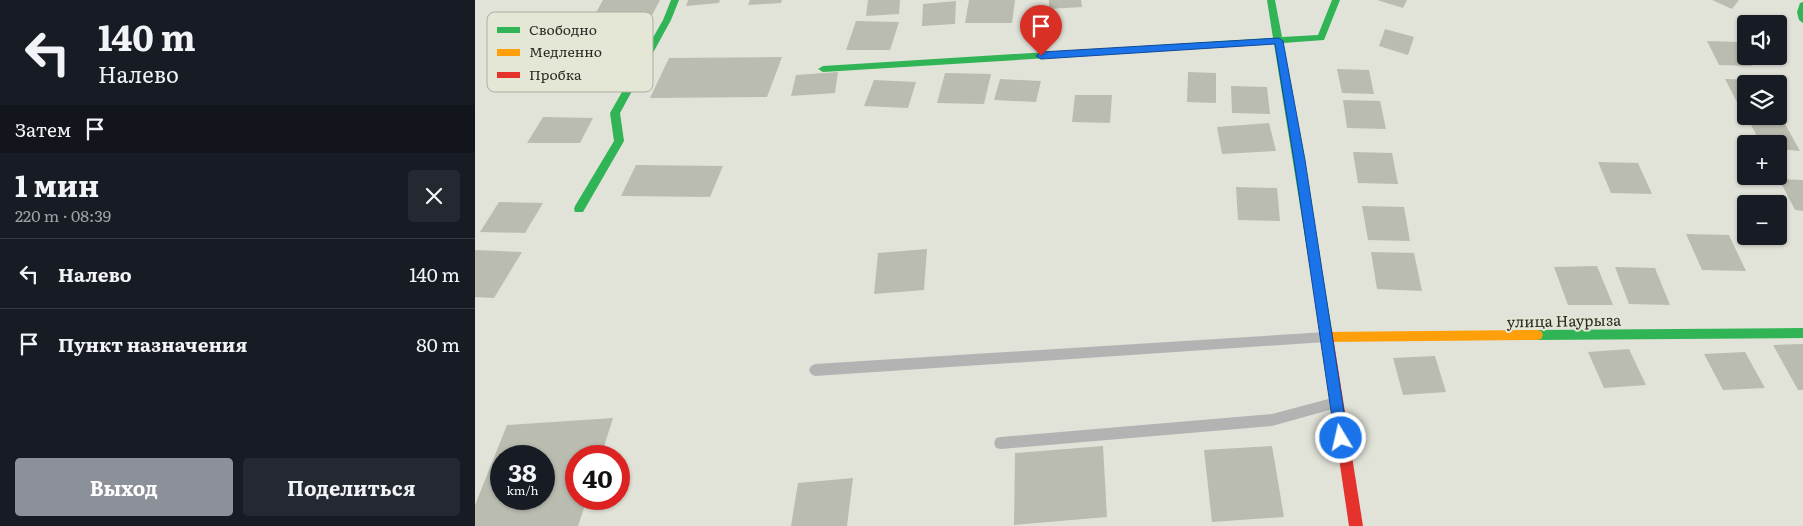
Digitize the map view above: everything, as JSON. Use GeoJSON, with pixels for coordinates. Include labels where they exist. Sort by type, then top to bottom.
{"type":"FeatureCollection","features":[{"type":"Feature","properties":{"kind":"street"},"geometry":{"type":"LineString","coordinates":[[653,45],[667,20],[675,0]]}},
{"type":"Feature","properties":{"kind":"street"},"geometry":{"type":"LineString","coordinates":[[1271,0],[1299,160],[1356,526]]}},
{"type":"Feature","properties":{"kind":"street"},"geometry":{"type":"LineString","coordinates":[[823,69],[1321,38],[1336,0]]}},
{"type":"Feature","properties":{"kind":"street"},"geometry":{"type":"LineString","coordinates":[[1803,5],[1801,12],[1803,20]]}},
{"type":"Feature","properties":{"kind":"street"},"geometry":{"type":"LineString","coordinates":[[579,209],[619,140],[615,113],[627,92]]}},
{"type":"Feature","properties":{"kind":"street","name":"улица Наурыза"},"geometry":{"type":"LineString","coordinates":[[1326,337],[1803,332]]}},
{"type":"Feature","properties":{"kind":"lane"},"geometry":{"type":"LineString","coordinates":[[815,370],[1326,337]]}},
{"type":"Feature","properties":{"kind":"lane"},"geometry":{"type":"LineString","coordinates":[[1001,443],[1272,420],[1336,404]]}},
{"type":"Feature","properties":{"kind":"building"},"geometry":{"type":"Polygon","coordinates":[[[603,0],[660,0],[653,13],[596,12],[603,0]]]}},
{"type":"Feature","properties":{"kind":"building"},"geometry":{"type":"Polygon","coordinates":[[[688,0],[720,0],[719,3],[686,6],[688,0]]]}},
{"type":"Feature","properties":{"kind":"building"},"geometry":{"type":"Polygon","coordinates":[[[750,0],[782,0],[781,3],[748,5],[750,0]]]}},
{"type":"Feature","properties":{"kind":"building"},"geometry":{"type":"Polygon","coordinates":[[[868,0],[900,0],[899,14],[866,16],[868,0]]]}},
{"type":"Feature","properties":{"kind":"building"},"geometry":{"type":"Polygon","coordinates":[[[969,0],[1015,0],[1012,23],[965,23],[969,0]]]}},
{"type":"Feature","properties":{"kind":"building"},"geometry":{"type":"Polygon","coordinates":[[[1049,0],[1081,0],[1082,7],[1049,9],[1049,0]]]}},
{"type":"Feature","properties":{"kind":"building"},"geometry":{"type":"Polygon","coordinates":[[[1377,0],[1407,0],[1403,8],[1377,0]]]}},
{"type":"Feature","properties":{"kind":"building"},"geometry":{"type":"Polygon","coordinates":[[[1712,0],[1739,0],[1732,9],[1712,0]]]}},
{"type":"Feature","properties":{"kind":"building"},"geometry":{"type":"Polygon","coordinates":[[[956,1],[955,24],[922,26],[923,4],[956,1]]]}},
{"type":"Feature","properties":{"kind":"building"},"geometry":{"type":"Polygon","coordinates":[[[856,21],[899,22],[890,50],[846,50],[856,21]]]}},
{"type":"Feature","properties":{"kind":"building"},"geometry":{"type":"Polygon","coordinates":[[[1385,29],[1414,37],[1408,55],[1379,46],[1385,29]]]}},
{"type":"Feature","properties":{"kind":"building"},"geometry":{"type":"Polygon","coordinates":[[[1707,41],[1737,42],[1737,65],[1752,66],[1719,65],[1707,41]]]}},
{"type":"Feature","properties":{"kind":"building"},"geometry":{"type":"Polygon","coordinates":[[[782,57],[767,97],[650,98],[669,58],[782,57]]]}},
{"type":"Feature","properties":{"kind":"building"},"geometry":{"type":"Polygon","coordinates":[[[1337,69],[1369,70],[1374,94],[1342,93],[1337,69]]]}},
{"type":"Feature","properties":{"kind":"building"},"geometry":{"type":"Polygon","coordinates":[[[838,72],[835,93],[791,96],[796,75],[838,72]]]}},
{"type":"Feature","properties":{"kind":"building"},"geometry":{"type":"Polygon","coordinates":[[[1188,72],[1216,73],[1216,103],[1187,102],[1188,72]]]}},
{"type":"Feature","properties":{"kind":"building"},"geometry":{"type":"Polygon","coordinates":[[[945,73],[991,74],[984,104],[937,103],[945,73]]]}},
{"type":"Feature","properties":{"kind":"building"},"geometry":{"type":"Polygon","coordinates":[[[1000,79],[1041,81],[1036,102],[994,100],[1000,79]]]}},
{"type":"Feature","properties":{"kind":"building"},"geometry":{"type":"Polygon","coordinates":[[[1725,79],[1737,79],[1737,102],[1725,79]]]}},
{"type":"Feature","properties":{"kind":"building"},"geometry":{"type":"Polygon","coordinates":[[[874,80],[916,82],[908,108],[864,106],[874,80]]]}},
{"type":"Feature","properties":{"kind":"building"},"geometry":{"type":"Polygon","coordinates":[[[1231,86],[1267,87],[1270,114],[1232,113],[1231,86]]]}},
{"type":"Feature","properties":{"kind":"building"},"geometry":{"type":"Polygon","coordinates":[[[1075,95],[1112,95],[1110,123],[1072,122],[1075,95]]]}},
{"type":"Feature","properties":{"kind":"building"},"geometry":{"type":"Polygon","coordinates":[[[1343,100],[1380,101],[1386,129],[1347,128],[1343,100]]]}},
{"type":"Feature","properties":{"kind":"building"},"geometry":{"type":"Polygon","coordinates":[[[543,117],[593,118],[580,143],[527,143],[543,117]]]}},
{"type":"Feature","properties":{"kind":"building"},"geometry":{"type":"Polygon","coordinates":[[[1269,123],[1276,151],[1222,154],[1217,127],[1269,123]]]}},
{"type":"Feature","properties":{"kind":"building"},"geometry":{"type":"Polygon","coordinates":[[[1751,125],[1786,125],[1800,151],[1787,150],[1787,135],[1756,135],[1751,125]]]}},
{"type":"Feature","properties":{"kind":"building"},"geometry":{"type":"Polygon","coordinates":[[[1353,152],[1392,153],[1398,184],[1358,183],[1353,152]]]}},
{"type":"Feature","properties":{"kind":"building"},"geometry":{"type":"Polygon","coordinates":[[[1598,162],[1638,163],[1652,194],[1611,193],[1598,162]]]}},
{"type":"Feature","properties":{"kind":"building"},"geometry":{"type":"Polygon","coordinates":[[[636,165],[723,166],[710,197],[621,196],[636,165]]]}},
{"type":"Feature","properties":{"kind":"building"},"geometry":{"type":"Polygon","coordinates":[[[1787,179],[1803,180],[1803,211],[1795,210],[1782,185],[1787,185],[1787,179]]]}},
{"type":"Feature","properties":{"kind":"building"},"geometry":{"type":"Polygon","coordinates":[[[1236,187],[1277,188],[1280,221],[1238,220],[1236,187]]]}},
{"type":"Feature","properties":{"kind":"building"},"geometry":{"type":"Polygon","coordinates":[[[499,202],[543,203],[525,233],[480,232],[499,202]]]}},
{"type":"Feature","properties":{"kind":"building"},"geometry":{"type":"Polygon","coordinates":[[[1362,206],[1404,207],[1410,241],[1368,240],[1362,206]]]}},
{"type":"Feature","properties":{"kind":"building"},"geometry":{"type":"Polygon","coordinates":[[[1686,234],[1729,235],[1746,271],[1702,270],[1686,234]]]}},
{"type":"Feature","properties":{"kind":"building"},"geometry":{"type":"Polygon","coordinates":[[[927,249],[924,290],[874,294],[878,253],[927,249]]]}},
{"type":"Feature","properties":{"kind":"building"},"geometry":{"type":"Polygon","coordinates":[[[475,250],[522,252],[494,298],[475,297],[475,250]]]}},
{"type":"Feature","properties":{"kind":"building"},"geometry":{"type":"Polygon","coordinates":[[[1371,252],[1414,253],[1422,291],[1377,289],[1371,252]]]}},
{"type":"Feature","properties":{"kind":"building"},"geometry":{"type":"Polygon","coordinates":[[[1597,266],[1613,305],[1568,305],[1554,267],[1597,266]]]}},
{"type":"Feature","properties":{"kind":"building"},"geometry":{"type":"Polygon","coordinates":[[[1615,267],[1655,268],[1670,305],[1629,304],[1615,267]]]}},
{"type":"Feature","properties":{"kind":"building"},"geometry":{"type":"Polygon","coordinates":[[[1803,344],[1803,390],[1798,390],[1773,345],[1803,344]]]}},
{"type":"Feature","properties":{"kind":"building"},"geometry":{"type":"Polygon","coordinates":[[[1629,349],[1646,385],[1604,388],[1588,352],[1629,349]]]}},
{"type":"Feature","properties":{"kind":"building"},"geometry":{"type":"Polygon","coordinates":[[[1745,352],[1765,388],[1723,390],[1704,354],[1745,352]]]}},
{"type":"Feature","properties":{"kind":"building"},"geometry":{"type":"Polygon","coordinates":[[[1435,356],[1446,392],[1403,395],[1393,358],[1435,356]]]}},
{"type":"Feature","properties":{"kind":"building"},"geometry":{"type":"Polygon","coordinates":[[[613,418],[604,445],[565,445],[565,510],[583,510],[578,526],[475,526],[475,505],[490,468],[490,510],[555,510],[555,445],[499,445],[507,425],[613,418]]]}},
{"type":"Feature","properties":{"kind":"building"},"geometry":{"type":"Polygon","coordinates":[[[1103,446],[1107,517],[1014,525],[1015,453],[1103,446]]]}},
{"type":"Feature","properties":{"kind":"building"},"geometry":{"type":"Polygon","coordinates":[[[1272,446],[1284,517],[1212,522],[1204,450],[1272,446]]]}},
{"type":"Feature","properties":{"kind":"building"},"geometry":{"type":"Polygon","coordinates":[[[853,478],[847,526],[791,526],[798,483],[853,478]]]}},
{"type":"Feature","properties":{"kind":"traffic: fast"},"geometry":{"type":"LineString","coordinates":[[653,45],[667,20],[675,0]]}},
{"type":"Feature","properties":{"kind":"traffic: fast"},"geometry":{"type":"LineString","coordinates":[[1271,0],[1326,330]]}},
{"type":"Feature","properties":{"kind":"traffic: fast"},"geometry":{"type":"LineString","coordinates":[[823,69],[1321,38],[1336,0]]}},
{"type":"Feature","properties":{"kind":"traffic: fast"},"geometry":{"type":"LineString","coordinates":[[1803,5],[1801,12],[1803,20]]}},
{"type":"Feature","properties":{"kind":"traffic: fast"},"geometry":{"type":"LineString","coordinates":[[579,209],[619,141],[615,113],[627,92]]}},
{"type":"Feature","properties":{"kind":"traffic: fast"},"geometry":{"type":"LineString","coordinates":[[1537,335],[1803,333]]}},
{"type":"Feature","properties":{"kind":"traffic: slow"},"geometry":{"type":"LineString","coordinates":[[1326,337],[1537,335]]}},
{"type":"Feature","properties":{"kind":"traffic: jam"},"geometry":{"type":"LineString","coordinates":[[1326,330],[1356,526]]}},
{"type":"Feature","properties":{"kind":"route"},"geometry":{"type":"LineString","coordinates":[[1041,56],[1279,41],[1341,438]]}}]}
